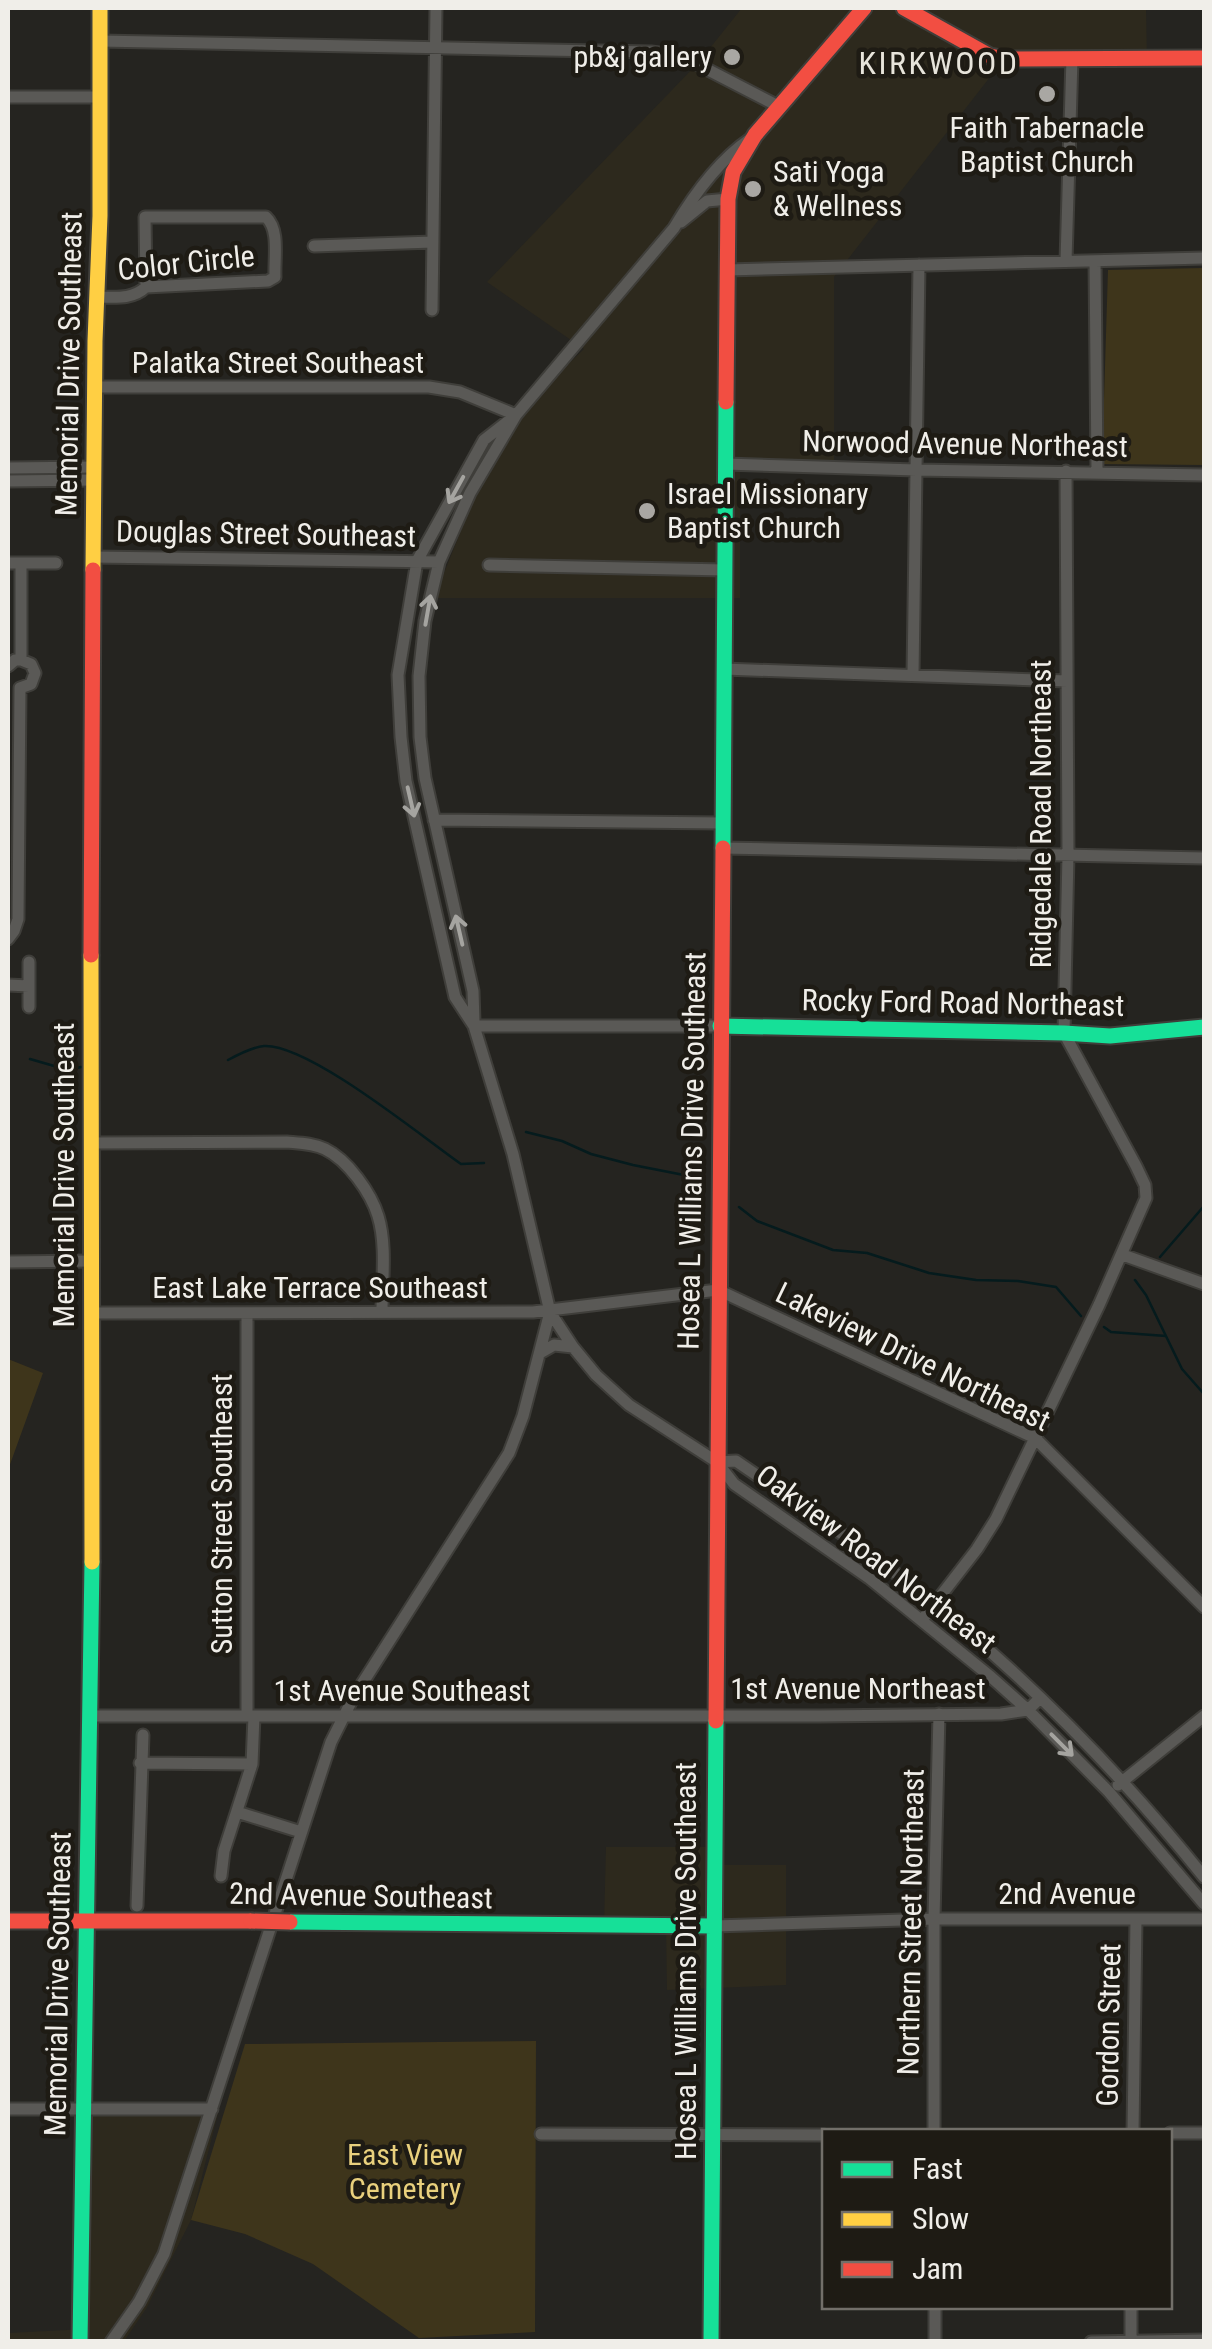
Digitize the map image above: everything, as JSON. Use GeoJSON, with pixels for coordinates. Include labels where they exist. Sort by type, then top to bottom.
{"type":"FeatureCollection","features":[{"type":"Feature","properties":{"kind":"street","name":"Memorial Drive Southeast"},"geometry":{"type":"LineString","coordinates":[[80,2342],[92,1485],[94,474],[100,8]]}},
{"type":"Feature","properties":{"kind":"street"},"geometry":{"type":"LineString","coordinates":[[432,310],[436,8]]}},
{"type":"Feature","properties":{"kind":"street","name":"Hosea L Williams Drive Southeast"},"geometry":{"type":"LineString","coordinates":[[711,2342],[728,199],[733,172],[755,135],[864,8]]}},
{"type":"Feature","properties":{"kind":"street"},"geometry":{"type":"LineString","coordinates":[[904,8],[990,56],[1204,58]]}},
{"type":"Feature","properties":{"kind":"street"},"geometry":{"type":"LineString","coordinates":[[100,41],[651,52],[676,55],[780,107]]}},
{"type":"Feature","properties":{"kind":"street"},"geometry":{"type":"LineString","coordinates":[[1066,261],[1072,58]]}},
{"type":"Feature","properties":{"kind":"street"},"geometry":{"type":"LineString","coordinates":[[8,97],[100,97]]}},
{"type":"Feature","properties":{"kind":"street"},"geometry":{"type":"LineString","coordinates":[[674,228],[719,168],[755,135]]}},
{"type":"Feature","properties":{"kind":"street"},"geometry":{"type":"LineString","coordinates":[[716,1462],[629,1406],[596,1375],[550,1312],[513,1154],[474,1026],[473,991],[425,778],[419,676],[425,622],[439,562],[470,493],[516,415],[674,228],[707,201],[728,199]]}},
{"type":"Feature","properties":{"kind":"street","name":"Color Circle"},"geometry":{"type":"LineString","coordinates":[[97,296],[130,297],[146,287],[268,282],[274,277],[274,228],[270,219],[146,217],[146,287]]}},
{"type":"Feature","properties":{"kind":"street"},"geometry":{"type":"LineString","coordinates":[[314,246],[433,242]]}},
{"type":"Feature","properties":{"kind":"street"},"geometry":{"type":"LineString","coordinates":[[727,270],[1204,258]]}},
{"type":"Feature","properties":{"kind":"street"},"geometry":{"type":"LineString","coordinates":[[1095,260],[1097,471]]}},
{"type":"Feature","properties":{"kind":"street"},"geometry":{"type":"LineString","coordinates":[[912,675],[919,265]]}},
{"type":"Feature","properties":{"kind":"street","name":"Palatka Street Southeast"},"geometry":{"type":"LineString","coordinates":[[96,387],[429,387],[460,392],[516,415]]}},
{"type":"Feature","properties":{"kind":"street"},"geometry":{"type":"LineString","coordinates":[[474,1026],[455,996],[406,781],[398,675],[416,561],[484,440],[516,415]]}},
{"type":"Feature","properties":{"kind":"street","name":"Norwood Avenue Northeast"},"geometry":{"type":"LineString","coordinates":[[726,464],[1204,474]]}},
{"type":"Feature","properties":{"kind":"street"},"geometry":{"type":"LineString","coordinates":[[8,468],[94,474]]}},
{"type":"Feature","properties":{"kind":"street","name":"Ridgedale Road Northeast"},"geometry":{"type":"LineString","coordinates":[[922,1620],[996,1519],[1146,1198],[1145,1185],[1064,1033],[1068,855],[1066,471]]}},
{"type":"Feature","properties":{"kind":"street"},"geometry":{"type":"LineString","coordinates":[[8,481],[94,474]]}},
{"type":"Feature","properties":{"kind":"street","name":"Douglas Street Southeast"},"geometry":{"type":"LineString","coordinates":[[94,557],[439,562]]}},
{"type":"Feature","properties":{"kind":"street"},"geometry":{"type":"LineString","coordinates":[[20,660],[14,563],[56,563]]}},
{"type":"Feature","properties":{"kind":"street"},"geometry":{"type":"LineString","coordinates":[[489,565],[724,570]]}},
{"type":"Feature","properties":{"kind":"street"},"geometry":{"type":"LineString","coordinates":[[8,666],[20,660],[30,664],[35,674],[30,684],[20,688],[8,681]]}},
{"type":"Feature","properties":{"kind":"street"},"geometry":{"type":"LineString","coordinates":[[724,670],[1067,680]]}},
{"type":"Feature","properties":{"kind":"street"},"geometry":{"type":"LineString","coordinates":[[8,939],[18,919],[20,688]]}},
{"type":"Feature","properties":{"kind":"street"},"geometry":{"type":"LineString","coordinates":[[434,820],[722,823]]}},
{"type":"Feature","properties":{"kind":"street"},"geometry":{"type":"LineString","coordinates":[[722,848],[1204,858]]}},
{"type":"Feature","properties":{"kind":"street"},"geometry":{"type":"LineString","coordinates":[[28,962],[28,1007]]}},
{"type":"Feature","properties":{"kind":"street"},"geometry":{"type":"LineString","coordinates":[[8,986],[28,986]]}},
{"type":"Feature","properties":{"kind":"street"},"geometry":{"type":"LineString","coordinates":[[474,1026],[720,1026]]}},
{"type":"Feature","properties":{"kind":"street","name":"Rocky Ford Road Northeast"},"geometry":{"type":"LineString","coordinates":[[720,1026],[1110,1036],[1204,1027]]}},
{"type":"Feature","properties":{"kind":"street"},"geometry":{"type":"LineString","coordinates":[[91,1143],[286,1142],[327,1150],[358,1181],[379,1218],[382,1311]]}},
{"type":"Feature","properties":{"kind":"street"},"geometry":{"type":"LineString","coordinates":[[1122,1255],[1204,1284]]}},
{"type":"Feature","properties":{"kind":"street"},"geometry":{"type":"LineString","coordinates":[[8,1262],[92,1261]]}},
{"type":"Feature","properties":{"kind":"street","name":"East Lake Terrace Southeast"},"geometry":{"type":"LineString","coordinates":[[90,1313],[550,1312],[718,1290]]}},
{"type":"Feature","properties":{"kind":"street","name":"Lakeview Drive Northeast"},"geometry":{"type":"LineString","coordinates":[[718,1290],[1035,1438],[1204,1607]]}},
{"type":"Feature","properties":{"kind":"street"},"geometry":{"type":"LineString","coordinates":[[111,2342],[164,2254],[321,1768],[342,1717],[509,1453],[523,1416],[550,1312]]}},
{"type":"Feature","properties":{"kind":"street","name":"Sutton Street Southeast"},"geometry":{"type":"LineString","coordinates":[[221,1876],[224,1851],[252,1764],[247,1313]]}},
{"type":"Feature","properties":{"kind":"street"},"geometry":{"type":"LineString","coordinates":[[540,1353],[554,1345],[574,1347]]}},
{"type":"Feature","properties":{"kind":"street","name":"Oakview Road Northeast"},"geometry":{"type":"LineString","coordinates":[[716,1462],[735,1460],[881,1562],[934,1605],[1040,1698],[1123,1780],[1204,1876]]}},
{"type":"Feature","properties":{"kind":"street","name":"Oakview Road Northeast"},"geometry":{"type":"LineString","coordinates":[[716,1462],[734,1484],[869,1578],[1028,1710],[1109,1792],[1204,1904]]}},
{"type":"Feature","properties":{"kind":"street"},"geometry":{"type":"LineString","coordinates":[[1028,1710],[1040,1698]]}},
{"type":"Feature","properties":{"kind":"street","name":"1st Avenue Northeast"},"geometry":{"type":"LineString","coordinates":[[715,1715],[1001,1714],[1028,1710]]}},
{"type":"Feature","properties":{"kind":"street","name":"Northern Street Northeast"},"geometry":{"type":"LineString","coordinates":[[934,2129],[939,1714]]}},
{"type":"Feature","properties":{"kind":"street","name":"1st Avenue Southeast"},"geometry":{"type":"LineString","coordinates":[[89,1716],[715,1715]]}},
{"type":"Feature","properties":{"kind":"street"},"geometry":{"type":"LineString","coordinates":[[1109,1792],[1204,1716]]}},
{"type":"Feature","properties":{"kind":"street"},"geometry":{"type":"LineString","coordinates":[[137,1906],[143,1735]]}},
{"type":"Feature","properties":{"kind":"street"},"geometry":{"type":"LineString","coordinates":[[140,1763],[252,1764]]}},
{"type":"Feature","properties":{"kind":"street"},"geometry":{"type":"LineString","coordinates":[[237,1812],[301,1832]]}},
{"type":"Feature","properties":{"kind":"street","name":"2nd Avenue"},"geometry":{"type":"LineString","coordinates":[[714,1926],[934,1919],[1203,1919]]}},
{"type":"Feature","properties":{"kind":"street","name":"Gordon Street"},"geometry":{"type":"LineString","coordinates":[[1133,2129],[1136,1920]]}},
{"type":"Feature","properties":{"kind":"street","name":"2nd Avenue Southeast"},"geometry":{"type":"LineString","coordinates":[[8,1921],[714,1926]]}},
{"type":"Feature","properties":{"kind":"street"},"geometry":{"type":"LineString","coordinates":[[8,2109],[212,2110]]}},
{"type":"Feature","properties":{"kind":"street"},"geometry":{"type":"LineString","coordinates":[[1172,2133],[1204,2133]]}},
{"type":"Feature","properties":{"kind":"street"},"geometry":{"type":"LineString","coordinates":[[541,2134],[822,2135]]}},
{"type":"Feature","properties":{"kind":"street"},"geometry":{"type":"LineString","coordinates":[[935,2309],[936,2342]]}},
{"type":"Feature","properties":{"kind":"street"},"geometry":{"type":"LineString","coordinates":[[1131,2309],[1131,2341]]}},
{"type":"Feature","properties":{"kind":"street"},"geometry":{"type":"LineString","coordinates":[[1091,2342],[1204,2340]]}},
{"type":"Feature","properties":{"kind":"shaded area"},"geometry":{"type":"Polygon","coordinates":[[[742,8],[1146,8],[1147,62],[1001,63],[834,277],[834,470],[740,468],[740,598],[434,598],[502,428],[584,349],[487,282],[698,63],[742,8]]]}},
{"type":"Feature","properties":{"kind":"shaded area"},"geometry":{"type":"Polygon","coordinates":[[[606,1847],[715,1847],[716,1865],[786,1865],[786,1985],[667,1990],[666,1924],[604,1925],[606,1847]]]}},
{"type":"Feature","properties":{"kind":"shaded area"},"geometry":{"type":"Polygon","coordinates":[[[89,2112],[218,2113],[191,2220],[146,2309],[124,2341],[8,2341],[8,2333],[86,2329],[89,2112]]]}},
{"type":"Feature","properties":{"kind":"green space"},"geometry":{"type":"Polygon","coordinates":[[[1204,268],[1204,465],[1102,464],[1108,270],[1204,268]]]}},
{"type":"Feature","properties":{"kind":"green space"},"geometry":{"type":"Polygon","coordinates":[[[8,1359],[43,1373],[8,1470],[8,1359]]]}},
{"type":"Feature","properties":{"kind":"green space","name":"East View Cemetery"},"geometry":{"type":"Polygon","coordinates":[[[536,2041],[535,2332],[419,2338],[313,2264],[245,2234],[191,2220],[245,2044],[536,2041]]]}},
{"type":"Feature","properties":{"kind":"waterway"},"geometry":{"type":"LineString","coordinates":[[228,1060],[264,1046],[284,1049],[336,1075],[461,1164],[484,1163]]}},
{"type":"Feature","properties":{"kind":"waterway"},"geometry":{"type":"LineString","coordinates":[[30,1059],[68,1070],[81,1067]]}},
{"type":"Feature","properties":{"kind":"waterway"},"geometry":{"type":"LineString","coordinates":[[526,1132],[562,1141],[591,1154],[694,1177]]}},
{"type":"Feature","properties":{"kind":"waterway"},"geometry":{"type":"LineString","coordinates":[[1160,1257],[1204,1206]]}},
{"type":"Feature","properties":{"kind":"waterway"},"geometry":{"type":"LineString","coordinates":[[739,1207],[757,1221],[833,1250],[867,1253],[929,1273],[1056,1287],[1081,1316]]}},
{"type":"Feature","properties":{"kind":"waterway"},"geometry":{"type":"LineString","coordinates":[[1135,1280],[1182,1369],[1204,1394]]}},
{"type":"Feature","properties":{"kind":"waterway"},"geometry":{"type":"LineString","coordinates":[[1104,1327],[1111,1332],[1166,1336]]}},
{"type":"Feature","properties":{"kind":"traffic: fast"},"geometry":{"type":"LineString","coordinates":[[723,848],[726,402]]}},
{"type":"Feature","properties":{"kind":"traffic: fast"},"geometry":{"type":"LineString","coordinates":[[720,1026],[1110,1036],[1204,1027]]}},
{"type":"Feature","properties":{"kind":"traffic: fast"},"geometry":{"type":"LineString","coordinates":[[80,2342],[92,1562]]}},
{"type":"Feature","properties":{"kind":"traffic: fast"},"geometry":{"type":"LineString","coordinates":[[711,2342],[716,1721]]}},
{"type":"Feature","properties":{"kind":"traffic: fast"},"geometry":{"type":"LineString","coordinates":[[290,1922],[714,1926]]}},
{"type":"Feature","properties":{"kind":"traffic: slow"},"geometry":{"type":"LineString","coordinates":[[93,570],[100,8]]}},
{"type":"Feature","properties":{"kind":"traffic: slow"},"geometry":{"type":"LineString","coordinates":[[91,955],[92,1562]]}},
{"type":"Feature","properties":{"kind":"traffic: jam"},"geometry":{"type":"LineString","coordinates":[[726,402],[728,199],[733,172],[755,135],[864,8]]}},
{"type":"Feature","properties":{"kind":"traffic: jam"},"geometry":{"type":"LineString","coordinates":[[904,8],[990,56],[1006,59],[1204,58]]}},
{"type":"Feature","properties":{"kind":"traffic: jam"},"geometry":{"type":"LineString","coordinates":[[91,955],[93,570]]}},
{"type":"Feature","properties":{"kind":"traffic: jam"},"geometry":{"type":"LineString","coordinates":[[716,1721],[723,848]]}},
{"type":"Feature","properties":{"kind":"traffic: jam"},"geometry":{"type":"LineString","coordinates":[[8,1921],[251,1921]]}},
{"type":"Feature","properties":{"kind":"traffic: jam"},"geometry":{"type":"LineString","coordinates":[[251,1921],[290,1922]]}},
{"type":"Feature","properties":{"kind":"place","name":"pb&j gallery"},"geometry":{"type":"Point","coordinates":[732,57]}},
{"type":"Feature","properties":{"kind":"place","name":"Faith Tabernacle Baptist Church"},"geometry":{"type":"Point","coordinates":[1047,94]}},
{"type":"Feature","properties":{"kind":"place","name":"Sati Yoga & Wellness"},"geometry":{"type":"Point","coordinates":[753,189]}},
{"type":"Feature","properties":{"kind":"place","name":"Israel Missionary Baptist Church"},"geometry":{"type":"Point","coordinates":[647,511]}},
{"type":"Feature","properties":{"kind":"district","name":"KIRKWOOD"},"geometry":{"type":"Point","coordinates":[940,63]}}]}
